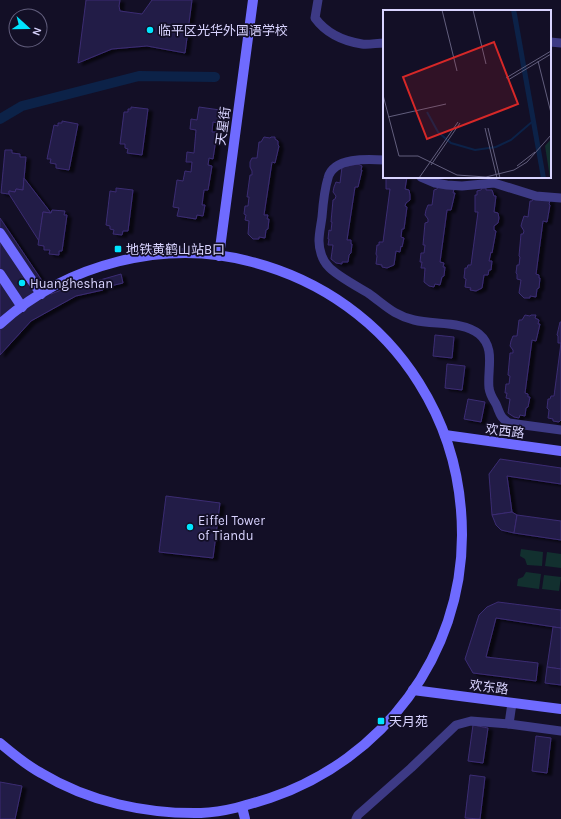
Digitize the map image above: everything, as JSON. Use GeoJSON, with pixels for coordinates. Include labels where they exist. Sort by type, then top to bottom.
{"type":"FeatureCollection","features":[{"type":"Feature","properties":{"kind":"main road","name":"天星街"},"geometry":{"type":"LineString","coordinates":[[218,256],[253,0]]}},
{"type":"Feature","properties":{"kind":"main road"},"geometry":{"type":"LineString","coordinates":[[0,233],[42,294]]}},
{"type":"Feature","properties":{"kind":"main road"},"geometry":{"type":"LineString","coordinates":[[0,324],[22,307],[59,284],[90,270],[122,260],[152,255],[182,253],[241,259],[272,267],[308,282],[341,301],[367,321],[393,348],[411,370],[429,398],[441,423],[452,457],[460,490],[462,518],[462,548],[458,585],[444,633],[428,665],[402,706],[378,733],[338,766],[313,781],[289,792],[242,806],[220,815],[204,812],[160,812],[133,808],[100,800],[67,787],[42,774],[21,760],[0,743]]}},
{"type":"Feature","properties":{"kind":"main road"},"geometry":{"type":"LineString","coordinates":[[0,274],[22,307]]}},
{"type":"Feature","properties":{"kind":"main road","name":"欢西路"},"geometry":{"type":"LineString","coordinates":[[445,435],[561,451]]}},
{"type":"Feature","properties":{"kind":"main road","name":"欢东路"},"geometry":{"type":"LineString","coordinates":[[413,690],[561,709]]}},
{"type":"Feature","properties":{"kind":"main road"},"geometry":{"type":"LineString","coordinates":[[242,806],[245,819]]}},
{"type":"Feature","properties":{"kind":"street"},"geometry":{"type":"LineString","coordinates":[[318,0],[315,18],[322,28],[338,37],[362,44],[383,43]]}},
{"type":"Feature","properties":{"kind":"street"},"geometry":{"type":"LineString","coordinates":[[551,42],[561,43]]}},
{"type":"Feature","properties":{"kind":"street"},"geometry":{"type":"LineString","coordinates":[[383,160],[366,159],[350,161],[333,168],[328,175],[325,188],[319,242],[321,252],[328,267],[387,308],[405,317],[426,322],[463,326],[479,334],[485,340],[490,358],[489,388],[491,396],[503,420],[509,423],[561,430]]}},
{"type":"Feature","properties":{"kind":"street"},"geometry":{"type":"LineString","coordinates":[[423,178],[435,183],[447,185],[462,186],[494,183],[536,196],[561,198]]}},
{"type":"Feature","properties":{"kind":"street"},"geometry":{"type":"LineString","coordinates":[[509,724],[512,703]]}},
{"type":"Feature","properties":{"kind":"street"},"geometry":{"type":"LineString","coordinates":[[356,819],[358,815],[411,768],[456,725],[471,721],[509,724],[561,731]]}},
{"type":"Feature","properties":{"kind":"green space"},"geometry":{"type":"Polygon","coordinates":[[[521,549],[543,552],[542,566],[527,565],[525,559],[520,556],[521,549]]]}},
{"type":"Feature","properties":{"kind":"green space"},"geometry":{"type":"Polygon","coordinates":[[[547,552],[561,554],[561,568],[545,566],[547,552]]]}},
{"type":"Feature","properties":{"kind":"green space"},"geometry":{"type":"Polygon","coordinates":[[[526,572],[541,574],[539,589],[517,586],[518,579],[523,577],[526,572]]]}},
{"type":"Feature","properties":{"kind":"green space"},"geometry":{"type":"Polygon","coordinates":[[[544,575],[561,577],[559,591],[542,589],[544,575]]]}},
{"type":"Feature","properties":{"kind":"building"},"geometry":{"type":"Polygon","coordinates":[[[86,0],[120,0],[120,11],[142,14],[152,0],[192,0],[185,53],[147,46],[112,49],[78,63],[86,0]]]}},
{"type":"Feature","properties":{"kind":"building"},"geometry":{"type":"Polygon","coordinates":[[[131,107],[148,109],[142,155],[127,153],[128,149],[125,148],[125,144],[120,144],[124,112],[128,112],[128,109],[131,109],[131,107]]]}},
{"type":"Feature","properties":{"kind":"building"},"geometry":{"type":"Polygon","coordinates":[[[199,107],[220,110],[218,123],[213,122],[212,132],[217,132],[213,159],[209,158],[208,165],[212,166],[208,190],[204,190],[202,205],[205,205],[203,216],[197,215],[196,219],[177,216],[179,208],[173,207],[177,180],[183,181],[185,171],[191,172],[192,162],[186,162],[187,152],[194,153],[196,130],[190,129],[191,119],[197,120],[199,107]]]}},
{"type":"Feature","properties":{"kind":"building"},"geometry":{"type":"Polygon","coordinates":[[[62,121],[78,124],[69,170],[56,168],[56,164],[50,163],[51,159],[47,159],[54,125],[58,126],[58,123],[62,123],[62,121]]]}},
{"type":"Feature","properties":{"kind":"building"},"geometry":{"type":"Polygon","coordinates":[[[264,137],[275,137],[279,146],[275,163],[272,162],[264,215],[268,215],[268,229],[266,230],[265,238],[259,237],[259,239],[253,239],[248,234],[249,221],[245,220],[246,215],[244,214],[245,206],[248,206],[249,197],[247,197],[250,175],[252,175],[250,162],[252,158],[257,158],[259,142],[261,142],[264,137]]]}},
{"type":"Feature","properties":{"kind":"building"},"geometry":{"type":"Polygon","coordinates":[[[5,150],[12,150],[12,153],[20,154],[20,157],[26,157],[23,190],[16,189],[15,192],[9,191],[9,194],[1,193],[5,150]]]}},
{"type":"Feature","properties":{"kind":"building"},"geometry":{"type":"Polygon","coordinates":[[[358,164],[362,166],[362,170],[358,187],[355,187],[347,240],[351,240],[351,253],[349,255],[348,262],[342,262],[342,264],[336,263],[331,259],[333,245],[328,245],[329,230],[331,231],[332,222],[333,200],[336,196],[333,192],[334,187],[336,182],[340,183],[342,167],[358,164]]]}},
{"type":"Feature","properties":{"kind":"building"},"geometry":{"type":"Polygon","coordinates":[[[24,178],[51,213],[43,212],[39,241],[9,194],[9,191],[15,192],[16,189],[23,190],[24,178]]]}},
{"type":"Feature","properties":{"kind":"building"},"geometry":{"type":"Polygon","coordinates":[[[386,178],[407,178],[405,189],[409,190],[410,195],[410,200],[405,206],[407,207],[404,229],[402,229],[401,237],[404,238],[402,247],[401,246],[400,252],[396,251],[394,265],[387,268],[376,264],[377,245],[379,245],[379,242],[383,242],[390,189],[386,189],[386,178]]]}},
{"type":"Feature","properties":{"kind":"building"},"geometry":{"type":"Polygon","coordinates":[[[440,184],[454,189],[453,193],[455,193],[451,210],[447,210],[440,262],[444,263],[444,276],[442,277],[440,285],[435,284],[434,287],[429,286],[424,282],[425,268],[421,268],[422,262],[420,262],[421,253],[424,253],[425,245],[423,245],[425,223],[428,222],[425,215],[426,210],[428,205],[432,205],[434,190],[437,189],[440,184]]]}},
{"type":"Feature","properties":{"kind":"building"},"geometry":{"type":"Polygon","coordinates":[[[116,188],[133,190],[128,231],[123,231],[122,235],[113,234],[114,230],[110,229],[110,226],[106,225],[110,191],[116,192],[116,188]]]}},
{"type":"Feature","properties":{"kind":"building"},"geometry":{"type":"Polygon","coordinates":[[[482,188],[492,190],[494,196],[496,196],[494,212],[498,213],[499,218],[498,223],[494,226],[494,230],[496,231],[489,261],[492,261],[491,270],[489,270],[488,275],[484,275],[482,288],[476,291],[465,287],[466,279],[464,278],[465,268],[467,268],[468,265],[471,265],[478,212],[475,212],[475,195],[477,195],[477,191],[481,190],[482,188]]]}},
{"type":"Feature","properties":{"kind":"building"},"geometry":{"type":"Polygon","coordinates":[[[535,196],[550,201],[550,205],[547,222],[543,221],[536,274],[539,275],[540,278],[539,288],[537,289],[536,297],[530,296],[530,298],[524,298],[519,293],[521,280],[517,279],[516,273],[517,265],[519,265],[521,234],[523,234],[524,231],[521,226],[524,216],[528,217],[530,201],[532,201],[535,196]]]}},
{"type":"Feature","properties":{"kind":"building"},"geometry":{"type":"Polygon","coordinates":[[[52,210],[65,211],[64,215],[67,215],[62,251],[59,251],[59,255],[49,254],[50,250],[44,250],[44,246],[38,245],[43,212],[51,213],[52,210]]]}},
{"type":"Feature","properties":{"kind":"building","name":"Huangheshan"},"geometry":{"type":"Polygon","coordinates":[[[0,218],[51,294],[69,287],[100,280],[103,290],[76,296],[31,321],[0,355],[0,218]]]}},
{"type":"Feature","properties":{"kind":"building"},"geometry":{"type":"Polygon","coordinates":[[[121,274],[123,283],[102,288],[100,280],[121,274]]]}},
{"type":"Feature","properties":{"kind":"building"},"geometry":{"type":"Polygon","coordinates":[[[525,315],[536,315],[535,318],[539,320],[538,324],[540,324],[536,341],[532,340],[525,393],[528,394],[528,397],[530,397],[528,407],[526,408],[525,416],[520,415],[519,418],[508,413],[510,399],[506,398],[507,393],[505,393],[506,384],[509,384],[510,376],[508,375],[510,353],[513,353],[510,346],[511,341],[513,336],[517,336],[519,320],[522,320],[525,315]]]}},
{"type":"Feature","properties":{"kind":"building"},"geometry":{"type":"Polygon","coordinates":[[[560,322],[561,343],[558,343],[557,335],[560,322]]]}},
{"type":"Feature","properties":{"kind":"building"},"geometry":{"type":"Polygon","coordinates":[[[435,335],[454,337],[452,358],[433,356],[435,335]]]}},
{"type":"Feature","properties":{"kind":"building"},"geometry":{"type":"Polygon","coordinates":[[[561,343],[561,420],[559,422],[548,418],[549,410],[547,408],[548,399],[550,399],[551,396],[554,396],[561,343]]]}},
{"type":"Feature","properties":{"kind":"building"},"geometry":{"type":"Polygon","coordinates":[[[447,364],[465,366],[462,390],[445,388],[447,364]]]}},
{"type":"Feature","properties":{"kind":"building"},"geometry":{"type":"Polygon","coordinates":[[[468,399],[485,402],[481,422],[464,419],[468,399]]]}},
{"type":"Feature","properties":{"kind":"building"},"geometry":{"type":"Polygon","coordinates":[[[500,459],[561,468],[561,484],[507,476],[512,512],[492,515],[489,474],[500,459]]]}},
{"type":"Feature","properties":{"kind":"building","name":"Eiffel Tower of Tiandu"},"geometry":{"type":"Polygon","coordinates":[[[166,496],[220,503],[213,558],[159,552],[166,496]]]}},
{"type":"Feature","properties":{"kind":"building"},"geometry":{"type":"Polygon","coordinates":[[[512,512],[517,515],[514,533],[501,530],[496,525],[492,515],[512,512]]]}},
{"type":"Feature","properties":{"kind":"building"},"geometry":{"type":"Polygon","coordinates":[[[517,515],[561,521],[561,540],[514,533],[517,515]]]}},
{"type":"Feature","properties":{"kind":"building"},"geometry":{"type":"Polygon","coordinates":[[[498,602],[561,610],[561,628],[496,618],[486,657],[538,663],[536,681],[473,673],[465,659],[479,615],[487,607],[498,602]]]}},
{"type":"Feature","properties":{"kind":"building"},"geometry":{"type":"Polygon","coordinates":[[[553,627],[561,628],[561,669],[547,667],[553,627]]]}},
{"type":"Feature","properties":{"kind":"building"},"geometry":{"type":"Polygon","coordinates":[[[547,667],[561,669],[561,685],[545,683],[547,667]]]}},
{"type":"Feature","properties":{"kind":"building"},"geometry":{"type":"Polygon","coordinates":[[[473,725],[488,728],[483,763],[468,761],[473,725]]]}},
{"type":"Feature","properties":{"kind":"building"},"geometry":{"type":"Polygon","coordinates":[[[536,736],[551,738],[547,773],[532,771],[536,736]]]}},
{"type":"Feature","properties":{"kind":"building"},"geometry":{"type":"Polygon","coordinates":[[[470,775],[485,777],[480,819],[465,818],[470,775]]]}},
{"type":"Feature","properties":{"kind":"building"},"geometry":{"type":"Polygon","coordinates":[[[0,782],[22,786],[15,819],[0,819],[0,782]]]}},
{"type":"Feature","properties":{"kind":"waterway"},"geometry":{"type":"LineString","coordinates":[[0,119],[22,106],[139,76],[215,77]]}},
{"type":"Feature","properties":{"kind":"place","name":"临平区光华外国语学校"},"geometry":{"type":"Point","coordinates":[150,30]}},
{"type":"Feature","properties":{"kind":"place","name":"地铁黄鹤山站B口"},"geometry":{"type":"Point","coordinates":[118,249]}},
{"type":"Feature","properties":{"kind":"place","name":"Huangheshan"},"geometry":{"type":"Point","coordinates":[22,283]}},
{"type":"Feature","properties":{"kind":"place","name":"Eiffel Tower of Tiandu"},"geometry":{"type":"Point","coordinates":[190,527]}},
{"type":"Feature","properties":{"kind":"place","name":"天月苑"},"geometry":{"type":"Point","coordinates":[381,721]}}]}
